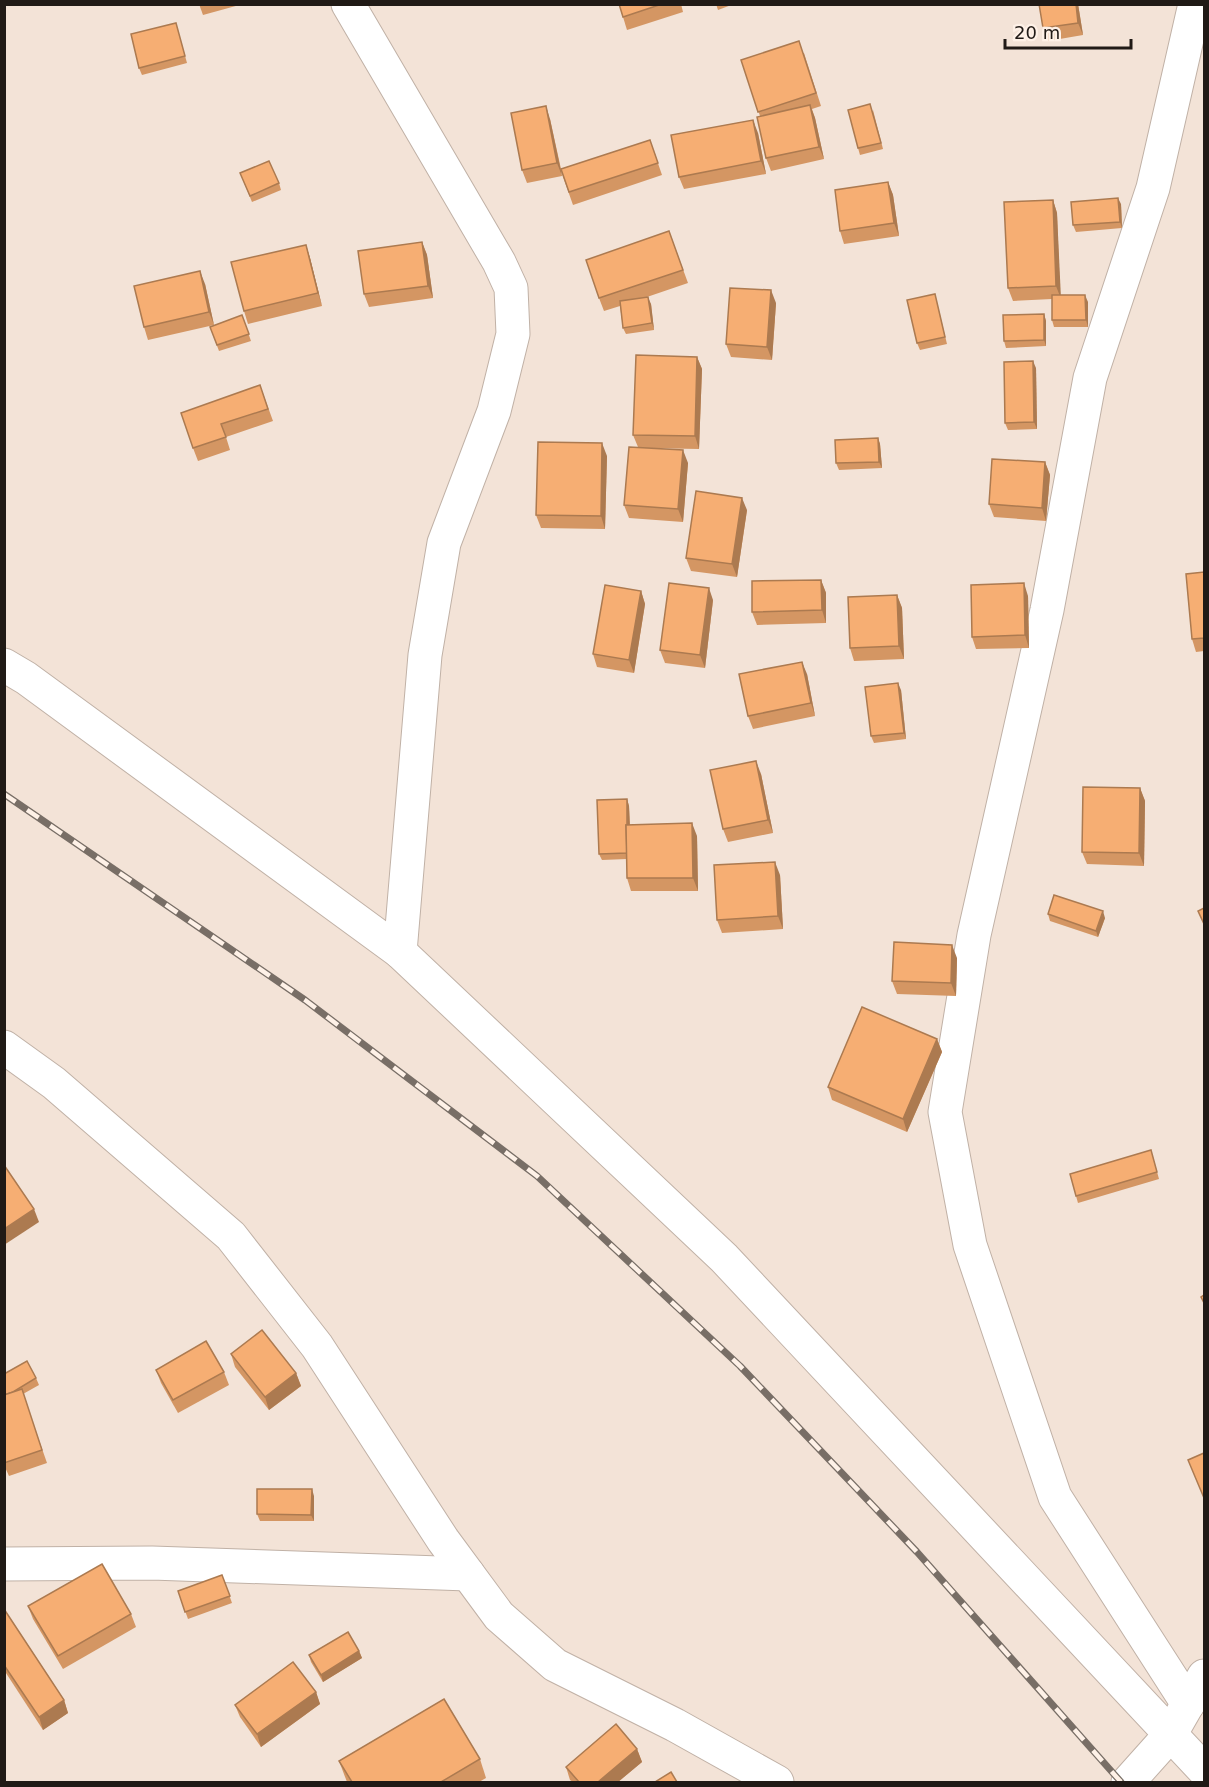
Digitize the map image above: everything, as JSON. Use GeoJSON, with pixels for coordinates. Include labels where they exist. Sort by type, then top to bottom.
{"type":"FeatureCollection","features":[{"type":"Feature","properties":{"kind":"street"},"geometry":{"type":"LineString","coordinates":[[348,4],[499,262],[511,288],[513,334],[494,411],[444,543],[425,655],[400,952]]}},
{"type":"Feature","properties":{"kind":"street"},"geometry":{"type":"LineString","coordinates":[[1128,1782],[1170,1735],[1196,1690],[1055,1497],[970,1245],[945,1112],[974,935],[1047,610],[1090,378],[1153,188],[1195,4]]}},
{"type":"Feature","properties":{"kind":"street"},"geometry":{"type":"LineString","coordinates":[[4,665],[26,678],[400,952],[724,1257],[1204,1770]]}},
{"type":"Feature","properties":{"kind":"street"},"geometry":{"type":"LineString","coordinates":[[4,1047],[54,1083],[231,1236],[317,1346],[443,1540],[499,1616],[555,1665],[675,1725],[777,1782]]}},
{"type":"Feature","properties":{"kind":"street"},"geometry":{"type":"LineString","coordinates":[[4,1564],[152,1563],[468,1574]]}},
{"type":"Feature","properties":{"kind":"building"},"geometry":{"type":"Polygon","coordinates":[[[619,4],[662,4],[623,17],[619,4]]]}},
{"type":"Feature","properties":{"kind":"building"},"geometry":{"type":"Polygon","coordinates":[[[1039,4],[1076,4],[1078,23],[1043,28],[1039,4]]]}},
{"type":"Feature","properties":{"kind":"building"},"geometry":{"type":"Polygon","coordinates":[[[176,23],[185,56],[139,68],[131,34],[176,23]]]}},
{"type":"Feature","properties":{"kind":"building"},"geometry":{"type":"Polygon","coordinates":[[[799,41],[816,93],[758,112],[741,60],[799,41]]]}},
{"type":"Feature","properties":{"kind":"building"},"geometry":{"type":"Polygon","coordinates":[[[870,104],[881,143],[858,148],[848,110],[870,104]]]}},
{"type":"Feature","properties":{"kind":"building"},"geometry":{"type":"Polygon","coordinates":[[[810,105],[819,147],[766,158],[757,117],[810,105]]]}},
{"type":"Feature","properties":{"kind":"building"},"geometry":{"type":"Polygon","coordinates":[[[546,106],[557,163],[522,170],[511,113],[546,106]]]}},
{"type":"Feature","properties":{"kind":"building"},"geometry":{"type":"Polygon","coordinates":[[[753,120],[761,161],[679,177],[671,135],[753,120]]]}},
{"type":"Feature","properties":{"kind":"building"},"geometry":{"type":"Polygon","coordinates":[[[650,140],[658,163],[569,192],[561,169],[650,140]]]}},
{"type":"Feature","properties":{"kind":"building"},"geometry":{"type":"Polygon","coordinates":[[[269,161],[279,183],[250,196],[240,173],[269,161]]]}},
{"type":"Feature","properties":{"kind":"building"},"geometry":{"type":"Polygon","coordinates":[[[888,182],[894,223],[840,231],[835,190],[888,182]]]}},
{"type":"Feature","properties":{"kind":"building"},"geometry":{"type":"Polygon","coordinates":[[[1118,198],[1120,222],[1073,225],[1071,202],[1118,198]]]}},
{"type":"Feature","properties":{"kind":"building"},"geometry":{"type":"Polygon","coordinates":[[[1053,200],[1056,286],[1008,288],[1004,202],[1053,200]]]}},
{"type":"Feature","properties":{"kind":"building"},"geometry":{"type":"Polygon","coordinates":[[[669,231],[683,270],[599,298],[586,260],[669,231]]]}},
{"type":"Feature","properties":{"kind":"building"},"geometry":{"type":"Polygon","coordinates":[[[422,242],[428,286],[364,294],[358,251],[422,242]]]}},
{"type":"Feature","properties":{"kind":"building"},"geometry":{"type":"Polygon","coordinates":[[[306,245],[318,293],[244,311],[231,262],[306,245]]]}},
{"type":"Feature","properties":{"kind":"building"},"geometry":{"type":"Polygon","coordinates":[[[200,271],[209,312],[144,327],[134,286],[200,271]]]}},
{"type":"Feature","properties":{"kind":"building"},"geometry":{"type":"Polygon","coordinates":[[[730,288],[771,290],[767,347],[726,344],[730,288]]]}},
{"type":"Feature","properties":{"kind":"building"},"geometry":{"type":"Polygon","coordinates":[[[935,294],[945,337],[917,343],[907,300],[935,294]]]}},
{"type":"Feature","properties":{"kind":"building"},"geometry":{"type":"Polygon","coordinates":[[[1052,295],[1085,295],[1086,320],[1052,320],[1052,295]]]}},
{"type":"Feature","properties":{"kind":"building"},"geometry":{"type":"Polygon","coordinates":[[[648,297],[652,323],[623,328],[620,301],[648,297]]]}},
{"type":"Feature","properties":{"kind":"building"},"geometry":{"type":"Polygon","coordinates":[[[1044,314],[1044,340],[1004,341],[1003,315],[1044,314]]]}},
{"type":"Feature","properties":{"kind":"building"},"geometry":{"type":"Polygon","coordinates":[[[242,315],[249,334],[217,345],[210,327],[242,315]]]}},
{"type":"Feature","properties":{"kind":"building"},"geometry":{"type":"Polygon","coordinates":[[[636,355],[697,357],[695,436],[633,435],[636,355]]]}},
{"type":"Feature","properties":{"kind":"building"},"geometry":{"type":"Polygon","coordinates":[[[1033,361],[1034,422],[1005,423],[1004,362],[1033,361]]]}},
{"type":"Feature","properties":{"kind":"building"},"geometry":{"type":"Polygon","coordinates":[[[260,385],[268,409],[221,424],[226,437],[193,448],[181,413],[260,385]]]}},
{"type":"Feature","properties":{"kind":"building"},"geometry":{"type":"Polygon","coordinates":[[[878,438],[879,462],[836,463],[835,440],[878,438]]]}},
{"type":"Feature","properties":{"kind":"building"},"geometry":{"type":"Polygon","coordinates":[[[538,442],[602,443],[601,516],[536,515],[538,442]]]}},
{"type":"Feature","properties":{"kind":"building"},"geometry":{"type":"Polygon","coordinates":[[[629,447],[683,450],[678,509],[624,505],[629,447]]]}},
{"type":"Feature","properties":{"kind":"building"},"geometry":{"type":"Polygon","coordinates":[[[992,459],[1045,462],[1042,508],[989,504],[992,459]]]}},
{"type":"Feature","properties":{"kind":"building"},"geometry":{"type":"Polygon","coordinates":[[[696,491],[742,498],[732,564],[686,558],[696,491]]]}},
{"type":"Feature","properties":{"kind":"building"},"geometry":{"type":"Polygon","coordinates":[[[1204,572],[1204,638],[1192,639],[1186,574],[1204,572]]]}},
{"type":"Feature","properties":{"kind":"building"},"geometry":{"type":"Polygon","coordinates":[[[821,580],[822,610],[752,612],[752,581],[821,580]]]}},
{"type":"Feature","properties":{"kind":"building"},"geometry":{"type":"Polygon","coordinates":[[[669,583],[709,588],[700,655],[660,650],[669,583]]]}},
{"type":"Feature","properties":{"kind":"building"},"geometry":{"type":"Polygon","coordinates":[[[1024,583],[1025,635],[972,637],[971,585],[1024,583]]]}},
{"type":"Feature","properties":{"kind":"building"},"geometry":{"type":"Polygon","coordinates":[[[605,585],[641,591],[629,660],[593,654],[605,585]]]}},
{"type":"Feature","properties":{"kind":"building"},"geometry":{"type":"Polygon","coordinates":[[[897,595],[899,646],[850,648],[848,597],[897,595]]]}},
{"type":"Feature","properties":{"kind":"building"},"geometry":{"type":"Polygon","coordinates":[[[802,662],[811,703],[748,716],[739,674],[802,662]]]}},
{"type":"Feature","properties":{"kind":"building"},"geometry":{"type":"Polygon","coordinates":[[[898,683],[904,733],[871,736],[865,687],[898,683]]]}},
{"type":"Feature","properties":{"kind":"building"},"geometry":{"type":"Polygon","coordinates":[[[756,761],[768,820],[723,829],[710,770],[756,761]]]}},
{"type":"Feature","properties":{"kind":"building"},"geometry":{"type":"Polygon","coordinates":[[[1083,787],[1140,788],[1139,853],[1082,852],[1083,787]]]}},
{"type":"Feature","properties":{"kind":"building"},"geometry":{"type":"Polygon","coordinates":[[[627,799],[627,853],[599,854],[597,800],[627,799]]]}},
{"type":"Feature","properties":{"kind":"building"},"geometry":{"type":"Polygon","coordinates":[[[692,823],[693,878],[627,878],[626,825],[692,823]]]}},
{"type":"Feature","properties":{"kind":"building"},"geometry":{"type":"Polygon","coordinates":[[[775,862],[778,916],[717,920],[714,865],[775,862]]]}},
{"type":"Feature","properties":{"kind":"building"},"geometry":{"type":"Polygon","coordinates":[[[1054,895],[1103,911],[1096,931],[1048,914],[1054,895]]]}},
{"type":"Feature","properties":{"kind":"building"},"geometry":{"type":"Polygon","coordinates":[[[1204,908],[1204,924],[1198,911],[1204,908]]]}},
{"type":"Feature","properties":{"kind":"building"},"geometry":{"type":"Polygon","coordinates":[[[894,942],[952,945],[951,983],[892,981],[894,942]]]}},
{"type":"Feature","properties":{"kind":"building"},"geometry":{"type":"Polygon","coordinates":[[[862,1007],[937,1039],[903,1119],[828,1087],[862,1007]]]}},
{"type":"Feature","properties":{"kind":"building"},"geometry":{"type":"Polygon","coordinates":[[[1151,1150],[1157,1172],[1076,1196],[1070,1174],[1151,1150]]]}},
{"type":"Feature","properties":{"kind":"building"},"geometry":{"type":"Polygon","coordinates":[[[4,1165],[34,1209],[4,1229],[4,1165]]]}},
{"type":"Feature","properties":{"kind":"building"},"geometry":{"type":"Polygon","coordinates":[[[262,1330],[296,1373],[265,1397],[231,1354],[262,1330]]]}},
{"type":"Feature","properties":{"kind":"building"},"geometry":{"type":"Polygon","coordinates":[[[206,1341],[224,1372],[173,1400],[156,1370],[206,1341]]]}},
{"type":"Feature","properties":{"kind":"building"},"geometry":{"type":"Polygon","coordinates":[[[27,1361],[36,1378],[4,1395],[4,1374],[27,1361]]]}},
{"type":"Feature","properties":{"kind":"building"},"geometry":{"type":"Polygon","coordinates":[[[22,1389],[42,1450],[4,1463],[4,1395],[22,1389]]]}},
{"type":"Feature","properties":{"kind":"building"},"geometry":{"type":"Polygon","coordinates":[[[1204,1453],[1204,1498],[1188,1460],[1204,1453]]]}},
{"type":"Feature","properties":{"kind":"building"},"geometry":{"type":"Polygon","coordinates":[[[257,1489],[312,1489],[311,1515],[257,1514],[257,1489]]]}},
{"type":"Feature","properties":{"kind":"building"},"geometry":{"type":"Polygon","coordinates":[[[102,1564],[131,1614],[58,1656],[28,1606],[102,1564]]]}},
{"type":"Feature","properties":{"kind":"building"},"geometry":{"type":"Polygon","coordinates":[[[222,1575],[230,1596],[185,1612],[178,1591],[222,1575]]]}},
{"type":"Feature","properties":{"kind":"building"},"geometry":{"type":"Polygon","coordinates":[[[4,1609],[64,1700],[39,1717],[4,1665],[4,1609]]]}},
{"type":"Feature","properties":{"kind":"building"},"geometry":{"type":"Polygon","coordinates":[[[348,1632],[359,1651],[321,1675],[309,1655],[348,1632]]]}},
{"type":"Feature","properties":{"kind":"building"},"geometry":{"type":"Polygon","coordinates":[[[293,1662],[316,1692],[257,1734],[235,1705],[293,1662]]]}},
{"type":"Feature","properties":{"kind":"building"},"geometry":{"type":"Polygon","coordinates":[[[444,1699],[480,1759],[441,1782],[352,1782],[339,1761],[444,1699]]]}},
{"type":"Feature","properties":{"kind":"building"},"geometry":{"type":"Polygon","coordinates":[[[616,1724],[637,1749],[598,1782],[579,1782],[566,1767],[616,1724]]]}},
{"type":"Feature","properties":{"kind":"building"},"geometry":{"type":"Polygon","coordinates":[[[671,1772],[677,1782],[655,1782],[671,1772]]]}},
{"type":"Feature","properties":{"kind":"railway"},"geometry":{"type":"LineString","coordinates":[[4,794],[305,1000],[537,1176],[740,1366],[917,1552],[1121,1782]]}}]}
